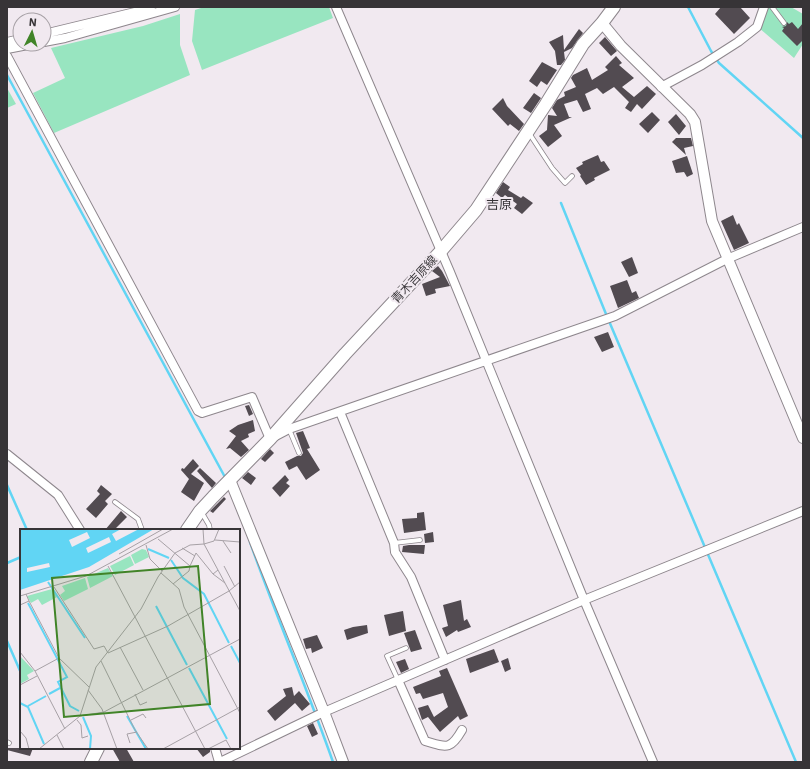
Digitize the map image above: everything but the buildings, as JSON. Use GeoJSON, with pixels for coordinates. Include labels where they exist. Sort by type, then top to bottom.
{"type":"FeatureCollection","features":[{"type":"Feature","properties":{"kind":"main road","name":"青木吉原線"},"geometry":{"type":"LineString","coordinates":[[188,529],[200,511],[270,439],[345,354],[440,252],[476,210],[583,44],[607,13]]}},
{"type":"Feature","properties":{"kind":"main road"},"geometry":{"type":"LineString","coordinates":[[91,762],[98,749]]}},
{"type":"Feature","properties":{"kind":"street"},"geometry":{"type":"LineString","coordinates":[[52,32],[151,7]]}},
{"type":"Feature","properties":{"kind":"street"},"geometry":{"type":"LineString","coordinates":[[52,40],[175,7]]}},
{"type":"Feature","properties":{"kind":"street"},"geometry":{"type":"LineString","coordinates":[[336,7],[440,252],[450,272],[584,600],[653,762]]}},
{"type":"Feature","properties":{"kind":"street"},"geometry":{"type":"LineString","coordinates":[[661,87],[702,65],[738,42],[756,27],[764,7]]}},
{"type":"Feature","properties":{"kind":"street"},"geometry":{"type":"LineString","coordinates":[[607,13],[621,46],[690,114],[695,122],[712,221],[803,438]]}},
{"type":"Feature","properties":{"kind":"street"},"geometry":{"type":"LineString","coordinates":[[7,56],[198,410],[202,413],[252,397],[270,439],[289,429],[615,316],[727,259],[803,227]]}},
{"type":"Feature","properties":{"kind":"street"},"geometry":{"type":"LineString","coordinates":[[340,412],[394,543],[395,552],[411,578],[445,660]]}},
{"type":"Feature","properties":{"kind":"street"},"geometry":{"type":"LineString","coordinates":[[7,454],[58,495],[79,529]]}},
{"type":"Feature","properties":{"kind":"street"},"geometry":{"type":"LineString","coordinates":[[230,480],[343,762]]}},
{"type":"Feature","properties":{"kind":"street"},"geometry":{"type":"LineString","coordinates":[[215,749],[219,762],[324,712],[584,600],[803,511]]}},
{"type":"Feature","properties":{"kind":"street"},"geometry":{"type":"LineString","coordinates":[[398,680],[425,741],[444,746],[455,742],[462,730]]}},
{"type":"Feature","properties":{"kind":"lane"},"geometry":{"type":"LineString","coordinates":[[772,7],[784,23]]}},
{"type":"Feature","properties":{"kind":"lane"},"geometry":{"type":"LineString","coordinates":[[528,131],[552,168],[565,183],[572,176]]}},
{"type":"Feature","properties":{"kind":"lane"},"geometry":{"type":"LineString","coordinates":[[289,429],[300,453]]}},
{"type":"Feature","properties":{"kind":"lane"},"geometry":{"type":"LineString","coordinates":[[115,502],[138,519],[142,529]]}},
{"type":"Feature","properties":{"kind":"lane"},"geometry":{"type":"LineString","coordinates":[[200,511],[209,525],[210,529]]}},
{"type":"Feature","properties":{"kind":"lane"},"geometry":{"type":"LineString","coordinates":[[394,543],[420,540]]}},
{"type":"Feature","properties":{"kind":"lane"},"geometry":{"type":"LineString","coordinates":[[398,680],[388,656],[406,648]]}},
{"type":"Feature","properties":{"kind":"green space"},"geometry":{"type":"Polygon","coordinates":[[[204,7],[329,7],[333,18],[202,70],[192,41],[195,10],[204,7]]]}},
{"type":"Feature","properties":{"kind":"green space"},"geometry":{"type":"Polygon","coordinates":[[[768,7],[791,7],[803,14],[803,44],[794,58],[759,28],[768,7]]]}},
{"type":"Feature","properties":{"kind":"green space"},"geometry":{"type":"Polygon","coordinates":[[[180,14],[180,45],[190,75],[54,133],[33,93],[65,78],[52,48],[143,26],[180,14]]]}},
{"type":"Feature","properties":{"kind":"green space"},"geometry":{"type":"Polygon","coordinates":[[[7,88],[16,104],[7,108],[7,88]]]}},
{"type":"Feature","properties":{"kind":"waterway"},"geometry":{"type":"LineString","coordinates":[[688,7],[719,63],[803,138]]}},
{"type":"Feature","properties":{"kind":"waterway"},"geometry":{"type":"LineString","coordinates":[[7,75],[226,479]]}},
{"type":"Feature","properties":{"kind":"waterway"},"geometry":{"type":"LineString","coordinates":[[561,203],[606,314],[796,762]]}},
{"type":"Feature","properties":{"kind":"waterway"},"geometry":{"type":"LineString","coordinates":[[7,485],[27,529]]}},
{"type":"Feature","properties":{"kind":"waterway"},"geometry":{"type":"LineString","coordinates":[[250,542],[333,762]]}},
{"type":"Feature","properties":{"kind":"waterway"},"geometry":{"type":"LineString","coordinates":[[7,563],[20,557]]}},
{"type":"Feature","properties":{"kind":"waterway"},"geometry":{"type":"LineString","coordinates":[[7,641],[20,671]]}},
{"type":"Feature","properties":{"kind":"district","name":"吉原"},"geometry":{"type":"Point","coordinates":[499,204]}}]}
